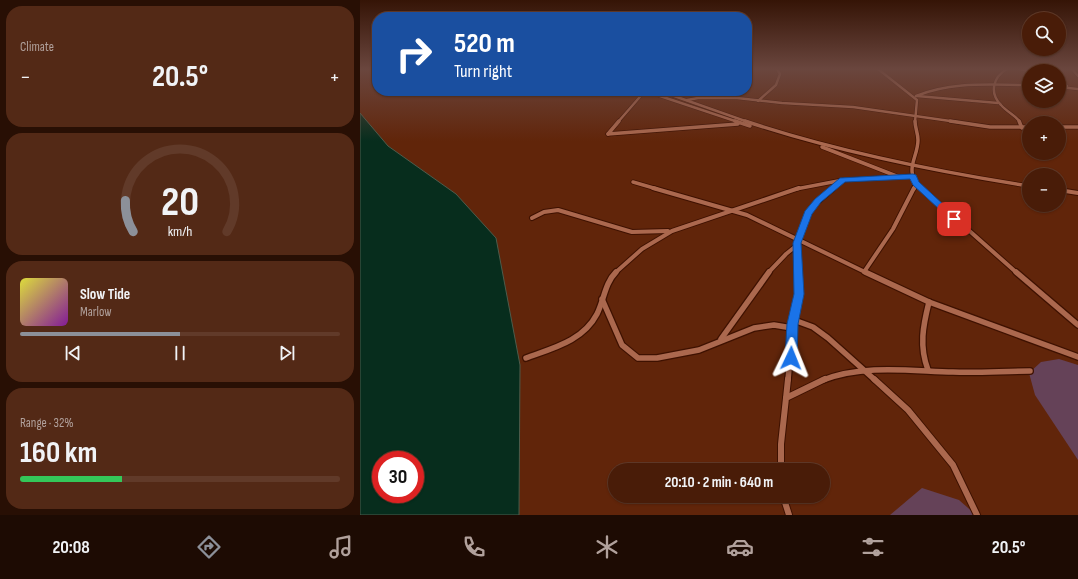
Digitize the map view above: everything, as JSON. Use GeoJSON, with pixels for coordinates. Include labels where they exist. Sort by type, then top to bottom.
{"type":"FeatureCollection","features":[{"type":"Feature","properties":{"kind":"street"},"geometry":{"type":"LineString","coordinates":[[758,101],[767,93]]}},
{"type":"Feature","properties":{"kind":"street"},"geometry":{"type":"LineString","coordinates":[[911,93],[915,96],[998,103]]}},
{"type":"Feature","properties":{"kind":"street"},"geometry":{"type":"LineString","coordinates":[[915,96],[924,93]]}},
{"type":"Feature","properties":{"kind":"street"},"geometry":{"type":"LineString","coordinates":[[686,100],[711,98],[853,107],[990,127],[1022,128],[1018,120],[998,103],[996,93]]}},
{"type":"Feature","properties":{"kind":"street"},"geometry":{"type":"LineString","coordinates":[[641,96],[608,134],[742,123],[745,121]]}},
{"type":"Feature","properties":{"kind":"street"},"geometry":{"type":"LineString","coordinates":[[660,96],[742,123],[810,143],[901,177]]}},
{"type":"Feature","properties":{"kind":"street"},"geometry":{"type":"LineString","coordinates":[[674,96],[745,121],[826,146],[911,165],[1022,185]]}},
{"type":"Feature","properties":{"kind":"street"},"geometry":{"type":"LineString","coordinates":[[915,96],[917,102],[914,115],[918,140],[911,165],[916,183],[986,247],[1077,323]]}},
{"type":"Feature","properties":{"kind":"street"},"geometry":{"type":"LineString","coordinates":[[1066,127],[1078,128]]}},
{"type":"Feature","properties":{"kind":"street"},"geometry":{"type":"LineString","coordinates":[[526,358],[565,344],[584,332],[597,314],[608,282],[613,274],[642,249],[672,230],[804,186],[843,180],[913,176]]}},
{"type":"Feature","properties":{"kind":"street"},"geometry":{"type":"LineString","coordinates":[[781,463],[781,444],[792,328],[799,294],[796,246],[812,207],[843,180]]}},
{"type":"Feature","properties":{"kind":"street"},"geometry":{"type":"LineString","coordinates":[[633,182],[747,215],[929,302],[1078,357]]}},
{"type":"Feature","properties":{"kind":"street"},"geometry":{"type":"LineString","coordinates":[[864,272],[883,246],[903,214],[916,183]]}},
{"type":"Feature","properties":{"kind":"street"},"geometry":{"type":"LineString","coordinates":[[1066,191],[1078,193]]}},
{"type":"Feature","properties":{"kind":"street"},"geometry":{"type":"LineString","coordinates":[[532,218],[544,212],[558,210],[632,232],[672,230]]}},
{"type":"Feature","properties":{"kind":"street"},"geometry":{"type":"LineString","coordinates":[[721,340],[759,286],[784,255],[796,246]]}},
{"type":"Feature","properties":{"kind":"street"},"geometry":{"type":"LineString","coordinates":[[602,299],[622,345],[638,358],[646,360],[688,352],[762,326],[774,325],[792,328]]}},
{"type":"Feature","properties":{"kind":"street"},"geometry":{"type":"LineString","coordinates":[[928,370],[924,361],[921,339],[929,302]]}},
{"type":"Feature","properties":{"kind":"street"},"geometry":{"type":"LineString","coordinates":[[794,320],[813,327],[839,346],[908,410],[953,465],[966,495],[977,515]]}},
{"type":"Feature","properties":{"kind":"street"},"geometry":{"type":"LineString","coordinates":[[786,398],[820,380],[841,374],[865,371],[901,369],[990,373],[1030,371]]}},
{"type":"Feature","properties":{"kind":"street"},"geometry":{"type":"LineString","coordinates":[[785,503],[789,515]]}},
{"type":"Feature","properties":{"kind":"shaded area"},"geometry":{"type":"Polygon","coordinates":[[[360,113],[388,146],[456,194],[496,238],[520,365],[519,515],[360,515],[360,113]]]}},
{"type":"Feature","properties":{"kind":"shaded area"},"geometry":{"type":"Polygon","coordinates":[[[1059,359],[1078,365],[1078,460],[1035,395],[1029,373],[1041,362],[1059,359]]]}},
{"type":"Feature","properties":{"kind":"shaded area"},"geometry":{"type":"Polygon","coordinates":[[[922,488],[959,500],[976,515],[890,515],[922,488]]]}},
{"type":"Feature","properties":{"kind":"route"},"geometry":{"type":"LineString","coordinates":[[791,358],[793,324],[799,297],[796,258],[797,243],[808,213],[818,201],[843,180],[905,178],[913,176],[916,183],[954,219]]}}]}
